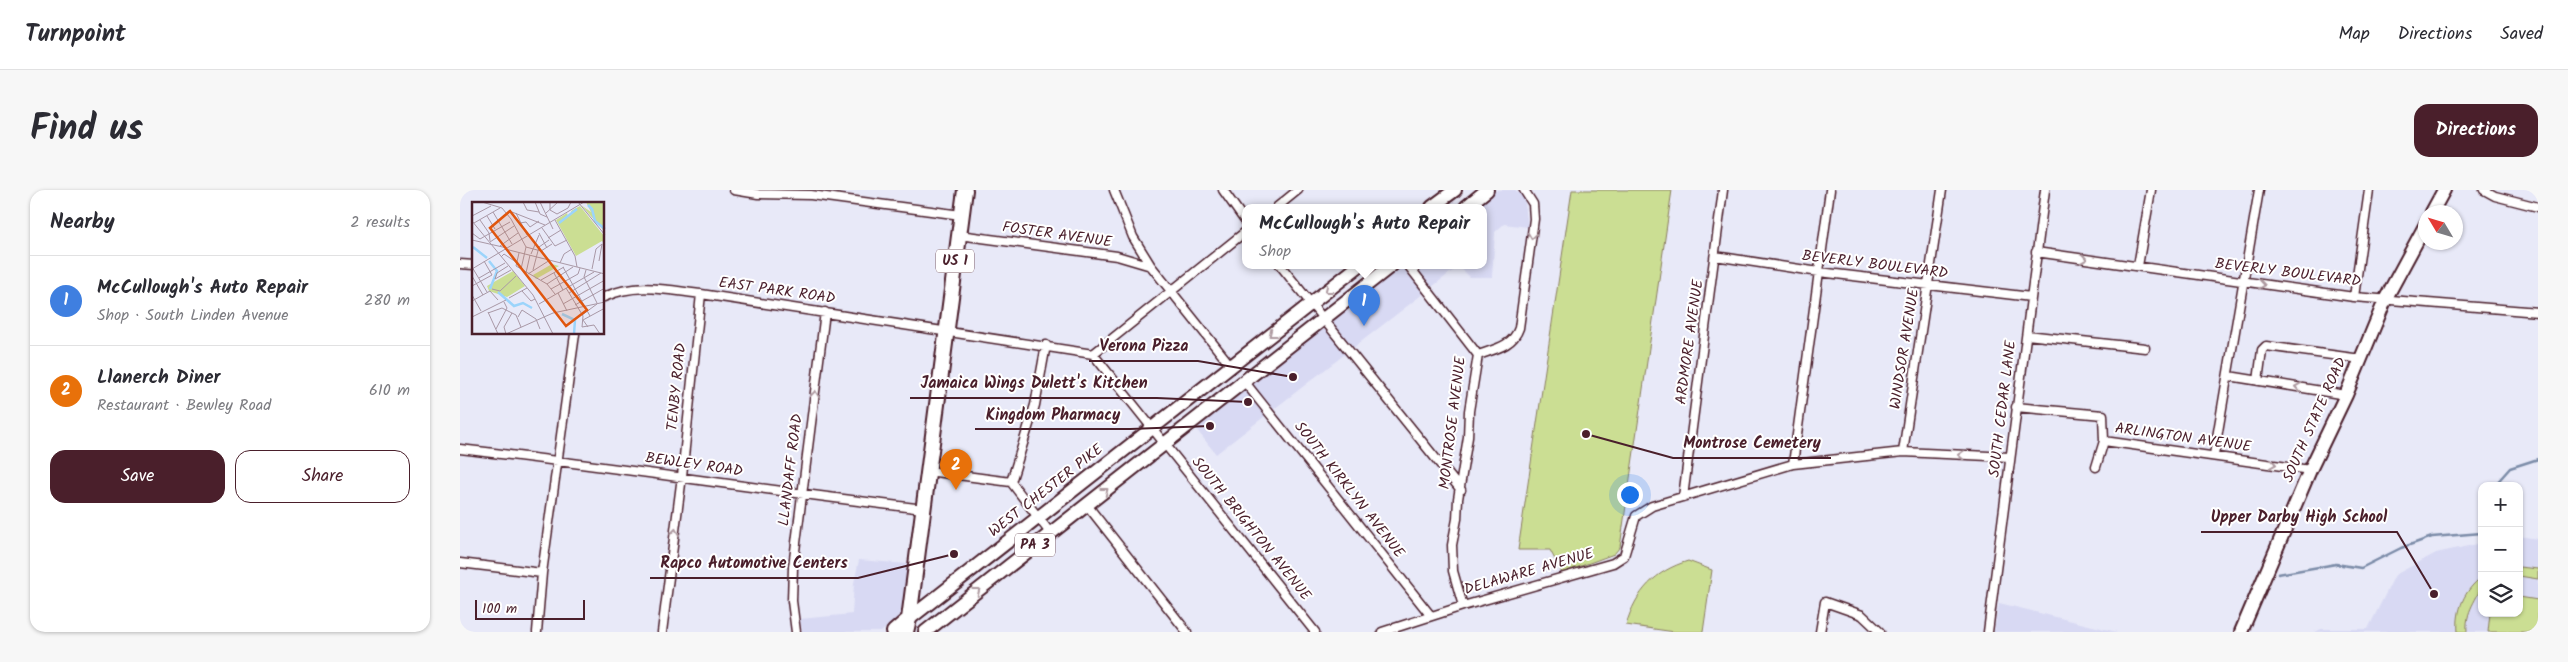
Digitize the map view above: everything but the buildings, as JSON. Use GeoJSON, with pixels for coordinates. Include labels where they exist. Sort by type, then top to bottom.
{"type":"FeatureCollection","features":[{"type":"Feature","properties":{"kind":"highway","name":"US 1"},"geometry":{"type":"LineString","coordinates":[[908,626],[965,190]]}},
{"type":"Feature","properties":{"kind":"highway","name":"WEST CHESTER PIKE"},"geometry":{"type":"LineString","coordinates":[[894,632],[908,626]]}},
{"type":"Feature","properties":{"kind":"main road"},"geometry":{"type":"LineString","coordinates":[[1436,204],[1455,190]]}},
{"type":"Feature","properties":{"kind":"main road"},"geometry":{"type":"LineString","coordinates":[[1470,204],[1488,190]]}},
{"type":"Feature","properties":{"kind":"main road"},"geometry":{"type":"LineString","coordinates":[[2436,205],[2444,190]]}},
{"type":"Feature","properties":{"kind":"main road","name":"SOUTH STATE ROAD"},"geometry":{"type":"LineString","coordinates":[[2241,632],[2310,470],[2346,395],[2386,298],[2418,239]]}},
{"type":"Feature","properties":{"kind":"main road","name":"WEST CHESTER PIKE"},"geometry":{"type":"LineString","coordinates":[[908,626],[1038,518],[1355,269]]}},
{"type":"Feature","properties":{"kind":"main road","name":"PA 3"},"geometry":{"type":"LineString","coordinates":[[925,632],[1387,269]]}},
{"type":"Feature","properties":{"kind":"street"},"geometry":{"type":"LineString","coordinates":[[734,190],[758,194],[811,194],[961,215]]}},
{"type":"Feature","properties":{"kind":"street"},"geometry":{"type":"LineString","coordinates":[[1114,190],[1133,236],[1151,266],[1231,366]]}},
{"type":"Feature","properties":{"kind":"street"},"geometry":{"type":"LineString","coordinates":[[1224,190],[1242,217]]}},
{"type":"Feature","properties":{"kind":"street"},"geometry":{"type":"LineString","coordinates":[[1281,204],[1298,190]]}},
{"type":"Feature","properties":{"kind":"street"},"geometry":{"type":"LineString","coordinates":[[1478,355],[1506,345],[1512,340],[1519,328],[1534,218],[1533,204],[1524,190]]}},
{"type":"Feature","properties":{"kind":"street","name":"ARDMORE AVENUE"},"geometry":{"type":"LineString","coordinates":[[1683,497],[1723,190]]}},
{"type":"Feature","properties":{"kind":"street"},"geometry":{"type":"LineString","coordinates":[[1793,464],[1830,190]]}},
{"type":"Feature","properties":{"kind":"street","name":"WINDSOR AVENUE"},"geometry":{"type":"LineString","coordinates":[[1903,452],[1942,190]]}},
{"type":"Feature","properties":{"kind":"street","name":"SOUTH CEDAR LANE"},"geometry":{"type":"LineString","coordinates":[[1988,632],[2045,190]]}},
{"type":"Feature","properties":{"kind":"street"},"geometry":{"type":"LineString","coordinates":[[2138,266],[2151,190]]}},
{"type":"Feature","properties":{"kind":"street"},"geometry":{"type":"LineString","coordinates":[[2214,455],[2245,282],[2259,190]]}},
{"type":"Feature","properties":{"kind":"street"},"geometry":{"type":"LineString","coordinates":[[2354,297],[2369,190]]}},
{"type":"Feature","properties":{"kind":"street"},"geometry":{"type":"LineString","coordinates":[[2484,190],[2495,196],[2538,207]]}},
{"type":"Feature","properties":{"kind":"street"},"geometry":{"type":"LineString","coordinates":[[1093,354],[1170,290],[1242,234]]}},
{"type":"Feature","properties":{"kind":"street","name":"FOSTER AVENUE"},"geometry":{"type":"LineString","coordinates":[[959,235],[1116,256],[1151,266]]}},
{"type":"Feature","properties":{"kind":"street","name":"BEVERLY BOULEVARD"},"geometry":{"type":"LineString","coordinates":[[2036,252],[2354,297],[2386,298],[2538,312]]}},
{"type":"Feature","properties":{"kind":"street","name":"BEVERLY BOULEVARD"},"geometry":{"type":"LineString","coordinates":[[1715,256],[1819,272],[2031,297]]}},
{"type":"Feature","properties":{"kind":"street"},"geometry":{"type":"LineString","coordinates":[[1283,269],[1461,490]]}},
{"type":"Feature","properties":{"kind":"street","name":"MONTROSE AVENUE"},"geometry":{"type":"LineString","coordinates":[[1411,269],[1478,355],[1452,545],[1453,571],[1462,606]]}},
{"type":"Feature","properties":{"kind":"street","name":"EAST PARK ROAD"},"geometry":{"type":"LineString","coordinates":[[605,297],[619,290],[637,287],[701,294],[825,312],[946,333],[1046,345],[1093,354]]}},
{"type":"Feature","properties":{"kind":"street","name":"TENBY ROAD"},"geometry":{"type":"LineString","coordinates":[[662,632],[682,476],[701,294]]}},
{"type":"Feature","properties":{"kind":"street","name":"LLANDAFF ROAD"},"geometry":{"type":"LineString","coordinates":[[796,632],[792,601],[793,567],[825,312]]}},
{"type":"Feature","properties":{"kind":"street"},"geometry":{"type":"LineString","coordinates":[[537,632],[542,573],[575,335]]}},
{"type":"Feature","properties":{"kind":"street"},"geometry":{"type":"LineString","coordinates":[[2027,335],[2145,348]]}},
{"type":"Feature","properties":{"kind":"street"},"geometry":{"type":"LineString","coordinates":[[1011,482],[1033,412],[1046,345]]}},
{"type":"Feature","properties":{"kind":"street"},"geometry":{"type":"LineString","coordinates":[[2258,381],[2262,350],[2266,346],[2361,359]]}},
{"type":"Feature","properties":{"kind":"street","name":"SOUTH BRIGHTON AVENUE"},"geometry":{"type":"LineString","coordinates":[[1093,354],[1315,632]]}},
{"type":"Feature","properties":{"kind":"street"},"geometry":{"type":"LineString","coordinates":[[2229,376],[2346,395]]}},
{"type":"Feature","properties":{"kind":"street","name":"SOUTH KIRKLYN AVENUE"},"geometry":{"type":"LineString","coordinates":[[1244,381],[1431,616]]}},
{"type":"Feature","properties":{"kind":"street","name":"ARLINGTON AVENUE"},"geometry":{"type":"LineString","coordinates":[[2016,407],[2103,416],[2104,441],[2310,470]]}},
{"type":"Feature","properties":{"kind":"street"},"geometry":{"type":"LineString","coordinates":[[2096,467],[2104,441]]}},
{"type":"Feature","properties":{"kind":"street","name":"BEWLEY ROAD"},"geometry":{"type":"LineString","coordinates":[[460,448],[682,476],[802,495],[924,508]]}},
{"type":"Feature","properties":{"kind":"street"},"geometry":{"type":"LineString","coordinates":[[1683,497],[1793,464],[1903,452],[2010,457]]}},
{"type":"Feature","properties":{"kind":"street"},"geometry":{"type":"LineString","coordinates":[[928,471],[1011,482],[1051,534]]}},
{"type":"Feature","properties":{"kind":"street","name":"DELAWARE AVENUE"},"geometry":{"type":"LineString","coordinates":[[1382,632],[1462,606],[1613,563],[1624,556],[1636,516],[1652,506],[1683,497]]}},
{"type":"Feature","properties":{"kind":"street"},"geometry":{"type":"LineString","coordinates":[[1087,505],[1187,632]]}},
{"type":"Feature","properties":{"kind":"street"},"geometry":{"type":"LineString","coordinates":[[460,563],[542,573]]}},
{"type":"Feature","properties":{"kind":"street"},"geometry":{"type":"LineString","coordinates":[[1820,632],[1825,602],[1862,615],[1880,632]]}},
{"type":"Feature","properties":{"kind":"shaded area"},"geometry":{"type":"Polygon","coordinates":[[[1497,190],[1515,190],[1524,196],[1528,227],[1504,224],[1495,232],[1492,277],[1470,277],[1462,269],[1487,269],[1487,204],[1480,204],[1497,190]]]}},
{"type":"Feature","properties":{"kind":"shaded area"},"geometry":{"type":"Polygon","coordinates":[[[1398,269],[1455,269],[1216,454],[1196,429],[1398,269]]]}},
{"type":"Feature","properties":{"kind":"shaded area"},"geometry":{"type":"Polygon","coordinates":[[[2523,537],[2538,539],[2538,632],[2315,632],[2321,629],[2368,629],[2395,575],[2436,553],[2478,544],[2478,617],[2523,617],[2523,537]]]}},
{"type":"Feature","properties":{"kind":"shaded area"},"geometry":{"type":"Polygon","coordinates":[[[859,560],[908,564],[905,601],[902,613],[881,632],[802,632],[800,619],[852,614],[854,583],[859,560]]]}},
{"type":"Feature","properties":{"kind":"shaded area"},"geometry":{"type":"Polygon","coordinates":[[[1999,603],[2117,632],[1994,632],[1999,603]]]}},
{"type":"Feature","properties":{"kind":"green space"},"geometry":{"type":"Polygon","coordinates":[[[1572,190],[1672,190],[1620,547],[1614,554],[1562,573],[1550,550],[1518,550],[1572,190]]]}},
{"type":"Feature","properties":{"kind":"green space"},"geometry":{"type":"Polygon","coordinates":[[[1688,561],[1712,570],[1703,632],[1675,632],[1626,625],[1635,602],[1648,584],[1666,570],[1688,561]]]}},
{"type":"Feature","properties":{"kind":"green space"},"geometry":{"type":"Polygon","coordinates":[[[2523,567],[2538,569],[2538,579],[2523,577],[2523,567]]]}},
{"type":"Feature","properties":{"kind":"green space"},"geometry":{"type":"Polygon","coordinates":[[[2478,580],[2478,593],[2468,615],[2467,632],[2458,632],[2458,616],[2462,601],[2478,580]]]}},
{"type":"Feature","properties":{"kind":"green space"},"geometry":{"type":"Polygon","coordinates":[[[2523,598],[2538,600],[2538,632],[2488,632],[2490,617],[2523,617],[2523,598]]]}},
{"type":"Feature","properties":{"kind":"waterway"},"geometry":{"type":"LineString","coordinates":[[2498,482],[2510,468],[2538,459]]}},
{"type":"Feature","properties":{"kind":"waterway"},"geometry":{"type":"LineString","coordinates":[[2278,574],[2336,564],[2361,568],[2401,548],[2432,537],[2478,533]]}},
{"type":"Feature","properties":{"kind":"place","name":"McCullough's Auto Repair"},"geometry":{"type":"Point","coordinates":[1364,326]}},
{"type":"Feature","properties":{"kind":"place","name":"Verona Pizza"},"geometry":{"type":"Point","coordinates":[1293,377]}},
{"type":"Feature","properties":{"kind":"place","name":"Jamaica Wings Dulett's Kitchen"},"geometry":{"type":"Point","coordinates":[1248,402]}},
{"type":"Feature","properties":{"kind":"place","name":"Kingdom Pharmacy"},"geometry":{"type":"Point","coordinates":[1210,426]}},
{"type":"Feature","properties":{"kind":"place","name":"Montrose Cemetery"},"geometry":{"type":"Point","coordinates":[1586,434]}},
{"type":"Feature","properties":{"kind":"place","name":"Llanerch Diner"},"geometry":{"type":"Point","coordinates":[956,490]}},
{"type":"Feature","properties":{"kind":"place","name":"Rapco Automotive Centers"},"geometry":{"type":"Point","coordinates":[954,554]}},
{"type":"Feature","properties":{"kind":"place","name":"Upper Darby High School"},"geometry":{"type":"Point","coordinates":[2434,594]}}]}
